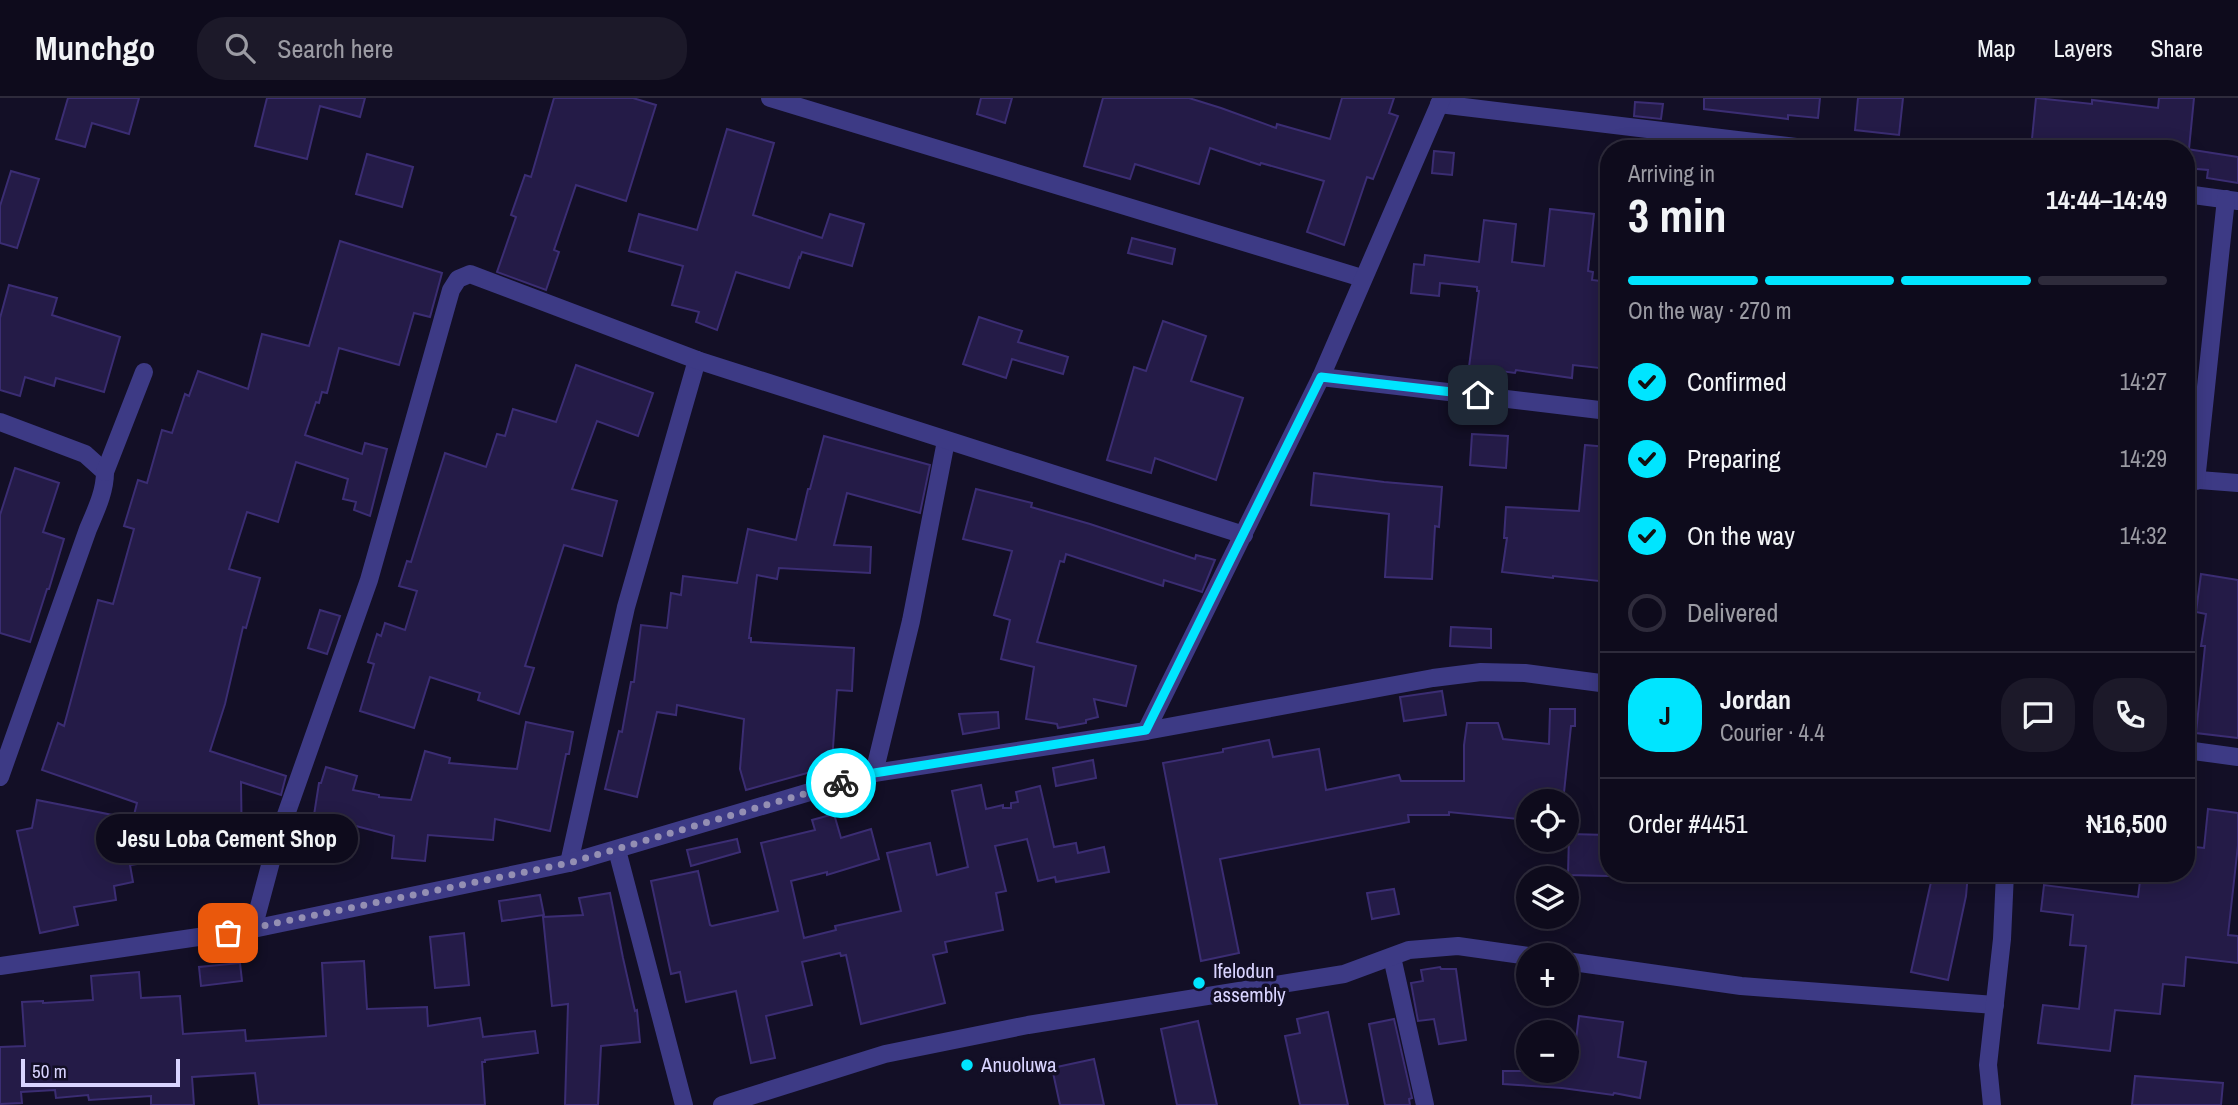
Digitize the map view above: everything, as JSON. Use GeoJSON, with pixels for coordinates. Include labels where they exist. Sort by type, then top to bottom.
{"type":"FeatureCollection","features":[{"type":"Feature","properties":{"kind":"street"},"geometry":{"type":"LineString","coordinates":[[770,98],[1362,278]]}},
{"type":"Feature","properties":{"kind":"street"},"geometry":{"type":"LineString","coordinates":[[1146,730],[1321,377],[1440,101],[1743,140]]}},
{"type":"Feature","properties":{"kind":"street"},"geometry":{"type":"LineString","coordinates":[[2195,195],[2232,200],[2195,453]]}},
{"type":"Feature","properties":{"kind":"street"},"geometry":{"type":"LineString","coordinates":[[253,929],[276,843],[369,580],[451,290],[458,279],[470,274],[697,360],[1244,536]]}},
{"type":"Feature","properties":{"kind":"street"},"geometry":{"type":"LineString","coordinates":[[569,863],[626,607],[697,360]]}},
{"type":"Feature","properties":{"kind":"street"},"geometry":{"type":"LineString","coordinates":[[0,777],[100,499],[105,483],[105,471],[144,372]]}},
{"type":"Feature","properties":{"kind":"street"},"geometry":{"type":"LineString","coordinates":[[1321,377],[1600,410]]}},
{"type":"Feature","properties":{"kind":"street"},"geometry":{"type":"LineString","coordinates":[[0,422],[85,454],[105,471]]}},
{"type":"Feature","properties":{"kind":"street"},"geometry":{"type":"LineString","coordinates":[[874,773],[911,621],[946,441]]}},
{"type":"Feature","properties":{"kind":"street"},"geometry":{"type":"LineString","coordinates":[[2195,480],[2238,483]]}},
{"type":"Feature","properties":{"kind":"street"},"geometry":{"type":"LineString","coordinates":[[0,966],[253,929],[569,863],[874,773],[1146,730],[1433,678],[1481,672],[1524,673],[1600,683]]}},
{"type":"Feature","properties":{"kind":"street"},"geometry":{"type":"LineString","coordinates":[[2195,751],[2238,757]]}},
{"type":"Feature","properties":{"kind":"street"},"geometry":{"type":"LineString","coordinates":[[617,850],[684,1105]]}},
{"type":"Feature","properties":{"kind":"street"},"geometry":{"type":"LineString","coordinates":[[1992,1105],[1988,1065],[2002,939],[2005,882]]}},
{"type":"Feature","properties":{"kind":"street"},"geometry":{"type":"LineString","coordinates":[[722,1105],[885,1054],[1028,1025],[1344,974],[1409,950],[1458,946],[1516,954]]}},
{"type":"Feature","properties":{"kind":"street"},"geometry":{"type":"LineString","coordinates":[[1392,957],[1424,1105]]}},
{"type":"Feature","properties":{"kind":"street"},"geometry":{"type":"LineString","coordinates":[[1579,963],[1741,986],[1995,1005]]}},
{"type":"Feature","properties":{"kind":"building"},"geometry":{"type":"Polygon","coordinates":[[[68,98],[139,98],[129,134],[92,123],[85,147],[56,139],[68,98]]]}},
{"type":"Feature","properties":{"kind":"building"},"geometry":{"type":"Polygon","coordinates":[[[267,98],[365,98],[360,117],[320,106],[307,159],[255,146],[267,98]]]}},
{"type":"Feature","properties":{"kind":"building"},"geometry":{"type":"Polygon","coordinates":[[[554,98],[633,98],[656,105],[626,201],[576,185],[554,250],[559,252],[546,290],[497,272],[516,217],[511,215],[525,175],[531,177],[554,98]]]}},
{"type":"Feature","properties":{"kind":"building"},"geometry":{"type":"Polygon","coordinates":[[[981,98],[1012,98],[1005,123],[977,114],[981,98]]]}},
{"type":"Feature","properties":{"kind":"building"},"geometry":{"type":"Polygon","coordinates":[[[1103,98],[1189,98],[1276,128],[1277,124],[1330,139],[1342,98],[1394,98],[1389,113],[1398,116],[1373,179],[1367,177],[1344,245],[1307,232],[1324,181],[1261,163],[1260,165],[1210,148],[1199,184],[1135,164],[1130,179],[1084,166],[1103,98]]]}},
{"type":"Feature","properties":{"kind":"building"},"geometry":{"type":"Polygon","coordinates":[[[1704,98],[1820,98],[1818,118],[1788,115],[1788,119],[1704,109],[1704,98]]]}},
{"type":"Feature","properties":{"kind":"building"},"geometry":{"type":"Polygon","coordinates":[[[1858,98],[1903,98],[1899,135],[1855,130],[1858,98]]]}},
{"type":"Feature","properties":{"kind":"building"},"geometry":{"type":"Polygon","coordinates":[[[2036,98],[2092,104],[2092,100],[2158,108],[2159,98],[2194,98],[2190,140],[2032,140],[2036,98]]]}},
{"type":"Feature","properties":{"kind":"building"},"geometry":{"type":"Polygon","coordinates":[[[1635,102],[1663,104],[1661,119],[1634,116],[1635,102]]]}},
{"type":"Feature","properties":{"kind":"building"},"geometry":{"type":"Polygon","coordinates":[[[727,129],[774,143],[753,215],[822,238],[830,214],[864,224],[852,266],[802,252],[789,288],[736,272],[717,330],[696,322],[699,312],[672,305],[683,266],[629,251],[639,214],[697,230],[727,129]]]}},
{"type":"Feature","properties":{"kind":"building"},"geometry":{"type":"Polygon","coordinates":[[[2195,150],[2238,157],[2238,183],[2207,178],[2208,170],[2195,169],[2195,150]]]}},
{"type":"Feature","properties":{"kind":"building"},"geometry":{"type":"Polygon","coordinates":[[[1434,151],[1454,153],[1452,175],[1432,173],[1434,151]]]}},
{"type":"Feature","properties":{"kind":"building"},"geometry":{"type":"Polygon","coordinates":[[[367,154],[413,167],[402,207],[356,194],[367,154]]]}},
{"type":"Feature","properties":{"kind":"building"},"geometry":{"type":"Polygon","coordinates":[[[11,171],[39,179],[17,248],[0,243],[0,206],[11,171]]]}},
{"type":"Feature","properties":{"kind":"building"},"geometry":{"type":"Polygon","coordinates":[[[1550,209],[1594,214],[1588,271],[1593,272],[1592,280],[1600,281],[1600,368],[1573,365],[1572,378],[1469,367],[1479,291],[1477,287],[1440,283],[1439,296],[1411,293],[1414,264],[1424,265],[1425,255],[1479,262],[1484,220],[1516,224],[1512,262],[1544,266],[1550,209]]]}},
{"type":"Feature","properties":{"kind":"building"},"geometry":{"type":"Polygon","coordinates":[[[1132,238],[1175,249],[1172,264],[1128,253],[1132,238]]]}},
{"type":"Feature","properties":{"kind":"building"},"geometry":{"type":"Polygon","coordinates":[[[340,241],[442,273],[430,317],[414,313],[399,365],[339,348],[327,393],[322,392],[319,403],[316,402],[305,435],[362,454],[365,443],[387,449],[370,516],[354,510],[356,502],[343,499],[348,479],[296,462],[278,522],[247,512],[229,569],[260,578],[246,628],[243,627],[225,704],[210,751],[286,776],[281,795],[241,782],[242,852],[176,853],[177,856],[151,858],[152,862],[130,865],[133,882],[114,886],[116,900],[74,907],[78,925],[40,933],[17,831],[32,828],[37,800],[133,819],[137,803],[42,770],[58,723],[64,726],[98,600],[113,604],[134,529],[124,526],[138,480],[147,483],[162,430],[172,433],[185,394],[189,396],[198,371],[248,389],[262,334],[309,346],[340,241]]]}},
{"type":"Feature","properties":{"kind":"building"},"geometry":{"type":"Polygon","coordinates":[[[9,285],[57,298],[52,315],[120,337],[104,392],[56,378],[54,386],[25,377],[20,396],[0,390],[0,318],[9,285]]]}},
{"type":"Feature","properties":{"kind":"building"},"geometry":{"type":"Polygon","coordinates":[[[979,317],[1022,331],[1018,342],[1068,357],[1063,374],[1012,359],[1006,378],[963,364],[979,317]]]}},
{"type":"Feature","properties":{"kind":"building"},"geometry":{"type":"Polygon","coordinates":[[[1163,321],[1206,336],[1191,381],[1243,398],[1216,480],[1155,458],[1151,473],[1107,460],[1134,367],[1146,371],[1163,321]]]}},
{"type":"Feature","properties":{"kind":"building"},"geometry":{"type":"Polygon","coordinates":[[[576,365],[653,393],[638,436],[597,421],[572,489],[617,501],[602,556],[564,545],[525,666],[534,668],[519,714],[478,700],[480,693],[430,677],[414,728],[360,711],[374,664],[368,662],[377,634],[381,636],[385,623],[405,630],[417,591],[399,586],[407,561],[411,562],[445,453],[486,467],[497,434],[505,436],[513,409],[556,422],[576,365]]]}},
{"type":"Feature","properties":{"kind":"building"},"geometry":{"type":"Polygon","coordinates":[[[1472,434],[1508,436],[1506,468],[1470,465],[1472,434]]]}},
{"type":"Feature","properties":{"kind":"building"},"geometry":{"type":"Polygon","coordinates":[[[824,436],[930,465],[920,513],[847,493],[834,545],[871,547],[870,573],[779,568],[777,579],[757,575],[749,638],[751,642],[854,648],[852,691],[837,690],[832,762],[828,763],[829,767],[746,790],[740,769],[744,719],[677,705],[676,715],[657,712],[637,797],[605,789],[619,731],[622,732],[631,682],[634,682],[641,625],[667,628],[671,593],[681,595],[683,576],[737,583],[748,529],[796,540],[824,436]]]}},
{"type":"Feature","properties":{"kind":"building"},"geometry":{"type":"Polygon","coordinates":[[[1585,445],[1600,446],[1600,581],[1502,572],[1507,538],[1504,538],[1506,507],[1579,511],[1585,445]]]}},
{"type":"Feature","properties":{"kind":"building"},"geometry":{"type":"Polygon","coordinates":[[[15,468],[59,483],[43,532],[64,539],[30,642],[0,633],[0,515],[15,468]]]}},
{"type":"Feature","properties":{"kind":"building"},"geometry":{"type":"Polygon","coordinates":[[[1314,473],[1442,487],[1439,527],[1435,526],[1432,579],[1385,577],[1389,514],[1311,505],[1314,473]]]}},
{"type":"Feature","properties":{"kind":"building"},"geometry":{"type":"Polygon","coordinates":[[[976,489],[1032,503],[1031,507],[1195,559],[1196,555],[1215,560],[1202,592],[1164,580],[1163,586],[1066,554],[1064,562],[1060,561],[1037,642],[1136,666],[1126,706],[1094,699],[1098,717],[1086,720],[1086,723],[1058,728],[1057,724],[1026,719],[1034,667],[1001,659],[1010,620],[994,615],[1012,551],[963,539],[976,489]]]}},
{"type":"Feature","properties":{"kind":"building"},"geometry":{"type":"Polygon","coordinates":[[[2201,574],[2238,580],[2238,738],[2196,733],[2205,646],[2201,646],[2206,614],[2196,612],[2201,574]]]}},
{"type":"Feature","properties":{"kind":"building"},"geometry":{"type":"Polygon","coordinates":[[[320,610],[340,616],[327,654],[308,648],[320,610]]]}},
{"type":"Feature","properties":{"kind":"building"},"geometry":{"type":"Polygon","coordinates":[[[1451,627],[1491,629],[1491,648],[1450,646],[1451,627]]]}},
{"type":"Feature","properties":{"kind":"building"},"geometry":{"type":"Polygon","coordinates":[[[1442,691],[1446,715],[1404,721],[1400,697],[1442,691]]]}},
{"type":"Feature","properties":{"kind":"building"},"geometry":{"type":"Polygon","coordinates":[[[1550,709],[1575,709],[1575,726],[1571,726],[1564,789],[1516,789],[1516,819],[1449,812],[1449,815],[1408,815],[1409,822],[1220,859],[1239,953],[1201,961],[1163,763],[1269,740],[1273,757],[1319,749],[1326,790],[1399,775],[1401,781],[1464,781],[1467,723],[1498,723],[1503,739],[1549,744],[1550,709]]]}},
{"type":"Feature","properties":{"kind":"building"},"geometry":{"type":"Polygon","coordinates":[[[998,712],[999,728],[963,734],[959,714],[998,712]]]}},
{"type":"Feature","properties":{"kind":"building"},"geometry":{"type":"Polygon","coordinates":[[[526,722],[573,732],[550,831],[495,819],[493,840],[428,835],[425,861],[392,858],[394,836],[314,815],[319,783],[326,767],[357,776],[353,790],[379,797],[411,800],[425,751],[450,758],[449,763],[517,769],[526,722]]]}},
{"type":"Feature","properties":{"kind":"building"},"geometry":{"type":"Polygon","coordinates":[[[1093,760],[1096,778],[1056,786],[1053,768],[1093,760]]]}},
{"type":"Feature","properties":{"kind":"building"},"geometry":{"type":"Polygon","coordinates":[[[981,785],[986,809],[1003,805],[1003,808],[1011,808],[1011,803],[1018,802],[1016,792],[1040,786],[1054,847],[1076,843],[1078,853],[1104,847],[1109,872],[1056,882],[1055,877],[1038,881],[1027,839],[995,846],[1006,891],[996,893],[1003,930],[945,942],[947,952],[933,955],[945,1003],[861,1024],[846,955],[841,956],[840,953],[802,962],[812,1005],[766,1016],[775,1058],[751,1063],[736,991],[686,1002],[680,972],[671,974],[651,881],[698,871],[712,926],[778,911],[761,843],[815,830],[812,820],[834,814],[841,838],[871,829],[879,859],[827,875],[827,872],[791,881],[804,938],[836,930],[835,926],[901,911],[887,853],[930,843],[937,875],[968,867],[952,791],[981,785]]]}},
{"type":"Feature","properties":{"kind":"building"},"geometry":{"type":"Polygon","coordinates":[[[2208,809],[2238,813],[2238,845],[2228,935],[2238,936],[2238,963],[2186,957],[2184,986],[2163,984],[2160,1014],[2115,1010],[2110,1051],[2038,1043],[2043,1005],[2079,1009],[2086,946],[2070,945],[2073,915],[2041,911],[2044,885],[2138,897],[2140,882],[2195,882],[2195,847],[2204,848],[2208,809]]]}},
{"type":"Feature","properties":{"kind":"building"},"geometry":{"type":"Polygon","coordinates":[[[303,818],[320,822],[313,857],[296,854],[303,818]]]}},
{"type":"Feature","properties":{"kind":"building"},"geometry":{"type":"Polygon","coordinates":[[[1579,834],[1600,835],[1600,876],[1579,875],[1579,866],[1568,866],[1569,852],[1579,852],[1579,834]]]}},
{"type":"Feature","properties":{"kind":"building"},"geometry":{"type":"Polygon","coordinates":[[[737,839],[740,852],[691,866],[687,850],[737,839]]]}},
{"type":"Feature","properties":{"kind":"building"},"geometry":{"type":"Polygon","coordinates":[[[1931,882],[1967,882],[1948,980],[1911,972],[1931,882]]]}},
{"type":"Feature","properties":{"kind":"building"},"geometry":{"type":"Polygon","coordinates":[[[1394,889],[1399,914],[1372,919],[1367,893],[1394,889]]]}},
{"type":"Feature","properties":{"kind":"building"},"geometry":{"type":"Polygon","coordinates":[[[610,893],[635,1011],[637,1010],[640,1042],[601,1046],[598,1105],[565,1105],[568,1004],[552,1006],[543,917],[583,915],[579,898],[610,893]]]}},
{"type":"Feature","properties":{"kind":"building"},"geometry":{"type":"Polygon","coordinates":[[[540,895],[544,915],[502,921],[499,901],[540,895]]]}},
{"type":"Feature","properties":{"kind":"building"},"geometry":{"type":"Polygon","coordinates":[[[464,933],[469,985],[435,988],[430,937],[464,933]]]}},
{"type":"Feature","properties":{"kind":"building"},"geometry":{"type":"Polygon","coordinates":[[[364,961],[367,1009],[427,1007],[428,1026],[480,1018],[483,1037],[535,1031],[538,1053],[482,1062],[485,1105],[259,1105],[255,1073],[192,1077],[194,1105],[151,1105],[151,1096],[89,1100],[88,1095],[56,1098],[55,1090],[21,1092],[22,1103],[0,1104],[0,1047],[25,1046],[22,1002],[93,1000],[91,976],[139,972],[141,998],[180,996],[183,1034],[245,1030],[246,1041],[326,1036],[322,963],[364,961]]]}},
{"type":"Feature","properties":{"kind":"building"},"geometry":{"type":"Polygon","coordinates":[[[240,963],[242,981],[201,986],[199,967],[240,963]]]}},
{"type":"Feature","properties":{"kind":"building"},"geometry":{"type":"Polygon","coordinates":[[[1440,967],[1456,969],[1466,1040],[1439,1044],[1434,1019],[1418,1021],[1411,983],[1423,981],[1421,970],[1440,967]]]}},
{"type":"Feature","properties":{"kind":"building"},"geometry":{"type":"Polygon","coordinates":[[[1328,1012],[1348,1105],[1300,1105],[1285,1036],[1300,1033],[1297,1019],[1328,1012]]]}},
{"type":"Feature","properties":{"kind":"building"},"geometry":{"type":"Polygon","coordinates":[[[1579,1016],[1623,1022],[1618,1057],[1646,1062],[1640,1098],[1614,1093],[1503,1084],[1503,1071],[1516,1071],[1516,1083],[1579,1083],[1579,1016]]]}},
{"type":"Feature","properties":{"kind":"building"},"geometry":{"type":"Polygon","coordinates":[[[1394,1019],[1412,1098],[1409,1099],[1410,1105],[1385,1105],[1369,1024],[1394,1019]]]}},
{"type":"Feature","properties":{"kind":"building"},"geometry":{"type":"Polygon","coordinates":[[[1198,1021],[1217,1105],[1177,1105],[1161,1029],[1198,1021]]]}},
{"type":"Feature","properties":{"kind":"building"},"geometry":{"type":"Polygon","coordinates":[[[1094,1059],[1104,1105],[1060,1105],[1052,1068],[1094,1059]]]}},
{"type":"Feature","properties":{"kind":"building"},"geometry":{"type":"Polygon","coordinates":[[[2135,1076],[2223,1083],[2221,1105],[2132,1105],[2135,1076]]]}},
{"type":"Feature","properties":{"kind":"way so far"},"geometry":{"type":"LineString","coordinates":[[228,933],[569,863],[841,783]]}},
{"type":"Feature","properties":{"kind":"place","name":"Jesu Loba Cement Shop"},"geometry":{"type":"Point","coordinates":[228,933]}},
{"type":"Feature","properties":{"kind":"place","name":"Ifelodun assembly"},"geometry":{"type":"Point","coordinates":[1199,983]}},
{"type":"Feature","properties":{"kind":"place","name":"Anuoluwa"},"geometry":{"type":"Point","coordinates":[967,1065]}},
{"type":"Feature","properties":{"kind":"route"},"geometry":{"type":"LineString","coordinates":[[841,783],[874,773],[1146,730],[1321,377],[1478,395]]}}]}
